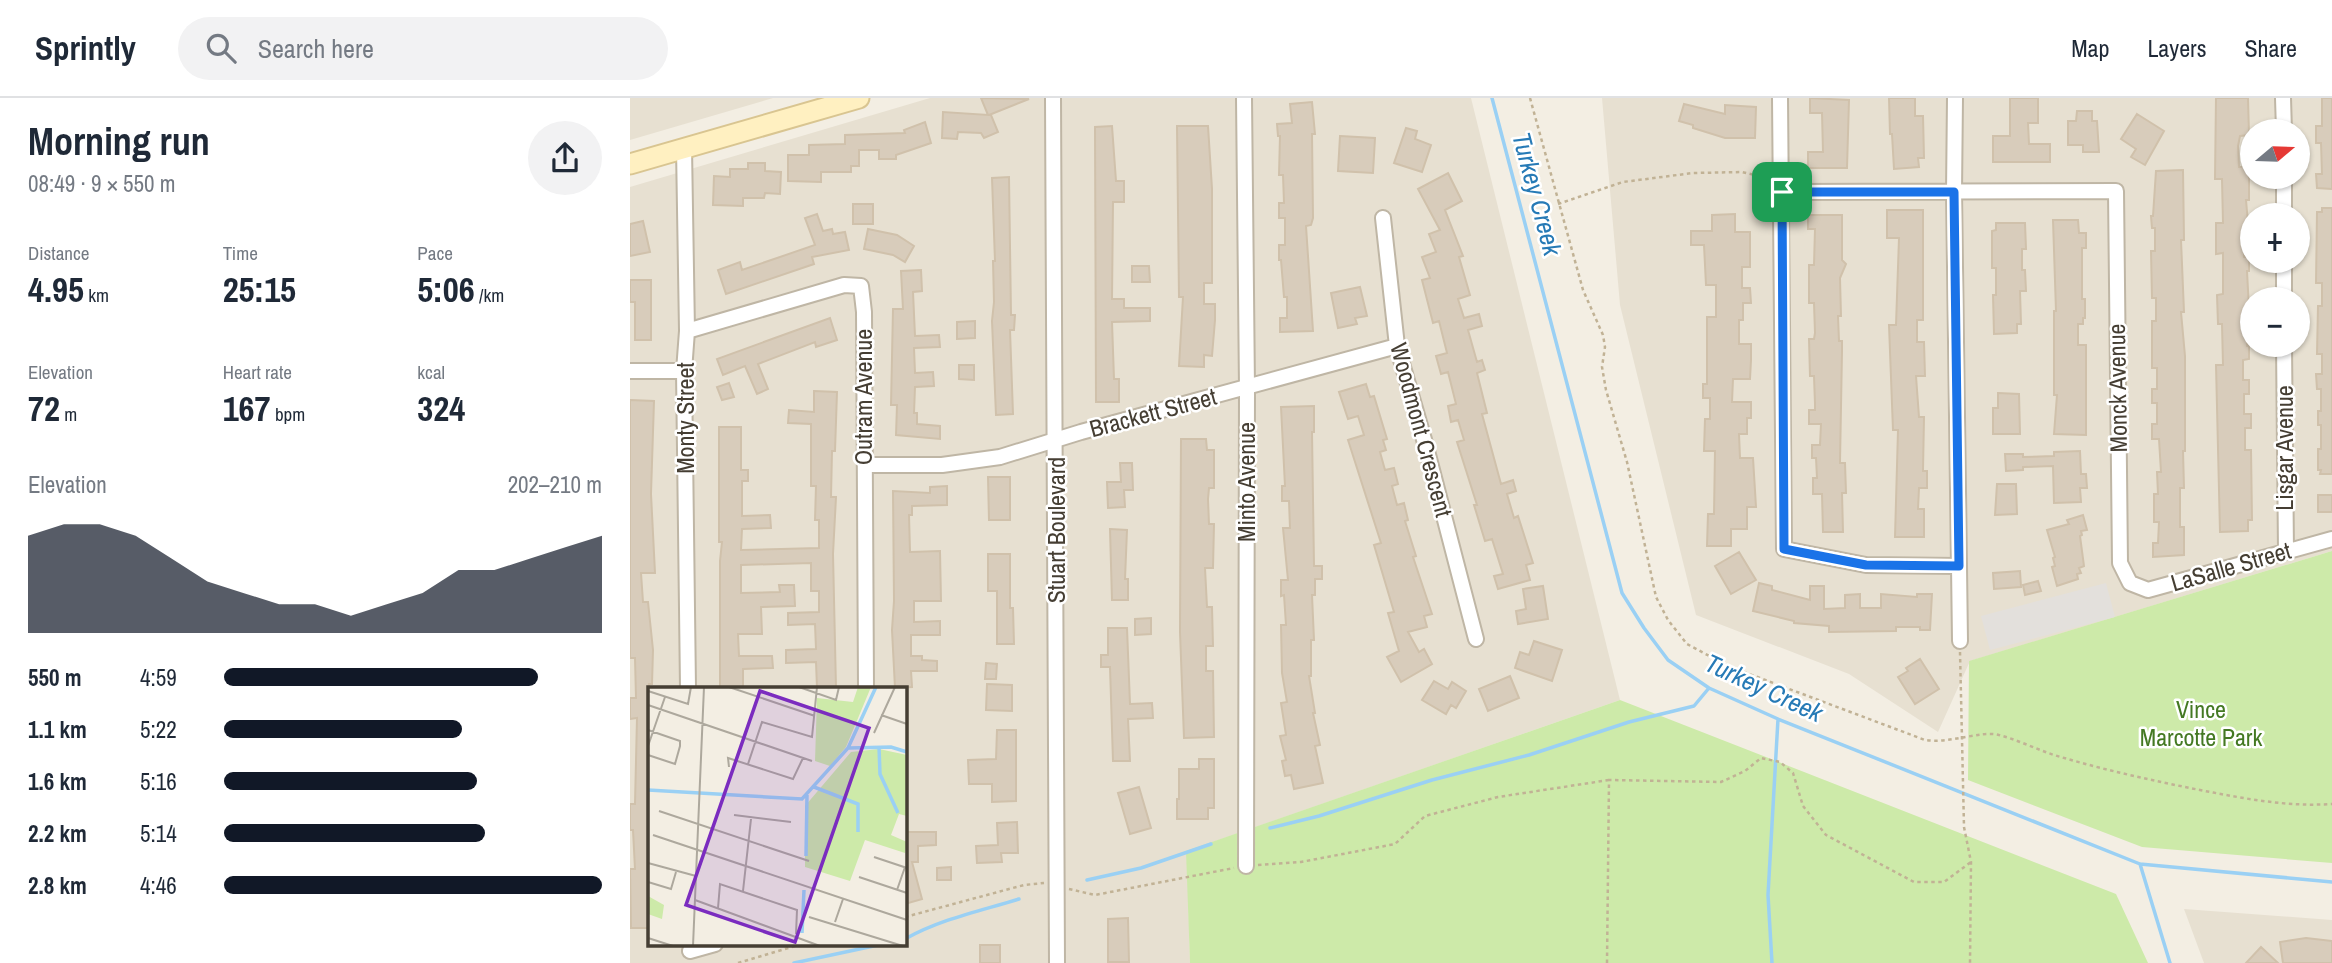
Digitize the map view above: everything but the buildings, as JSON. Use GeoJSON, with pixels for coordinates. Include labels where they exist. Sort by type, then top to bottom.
{"type":"FeatureCollection","features":[{"type":"Feature","properties":{"kind":"street"},"geometry":{"type":"LineString","coordinates":[[630,164],[859,98]]}},
{"type":"Feature","properties":{"kind":"street","name":"Stuart Boulevard"},"geometry":{"type":"LineString","coordinates":[[1054,98],[1057,963]]}},
{"type":"Feature","properties":{"kind":"street","name":"Minto Avenue"},"geometry":{"type":"LineString","coordinates":[[1244,98],[1247,388],[1246,866]]}},
{"type":"Feature","properties":{"kind":"street"},"geometry":{"type":"LineString","coordinates":[[1780,98],[1784,549],[1866,565],[1959,566]]}},
{"type":"Feature","properties":{"kind":"street"},"geometry":{"type":"LineString","coordinates":[[1955,98],[1960,641]]}},
{"type":"Feature","properties":{"kind":"street"},"geometry":{"type":"LineString","coordinates":[[2283,98],[2284,119]]}},
{"type":"Feature","properties":{"kind":"street","name":"Monty Street"},"geometry":{"type":"LineString","coordinates":[[684,148],[688,687]]}},
{"type":"Feature","properties":{"kind":"street","name":"Monck Avenue"},"geometry":{"type":"LineString","coordinates":[[1954,192],[2116,191],[2120,563],[2130,583]]}},
{"type":"Feature","properties":{"kind":"street"},"geometry":{"type":"LineString","coordinates":[[1782,192],[1954,192]]}},
{"type":"Feature","properties":{"kind":"street","name":"Woodmont Crescent"},"geometry":{"type":"LineString","coordinates":[[1383,218],[1397,346],[1426,443],[1476,639]]}},
{"type":"Feature","properties":{"kind":"street","name":"Outram Avenue"},"geometry":{"type":"LineString","coordinates":[[687,331],[844,285],[861,286],[864,312],[866,687]]}},
{"type":"Feature","properties":{"kind":"street","name":"Brackett Street"},"geometry":{"type":"LineString","coordinates":[[864,465],[942,465],[1000,457],[1056,439],[1397,346]]}},
{"type":"Feature","properties":{"kind":"street","name":"Lisgar Avenue"},"geometry":{"type":"LineString","coordinates":[[2284,357],[2286,552]]}},
{"type":"Feature","properties":{"kind":"street"},"geometry":{"type":"LineString","coordinates":[[630,371],[684,372]]}},
{"type":"Feature","properties":{"kind":"street","name":"LaSalle Street"},"geometry":{"type":"LineString","coordinates":[[2130,583],[2148,590],[2332,539]]}},
{"type":"Feature","properties":{"kind":"street"},"geometry":{"type":"LineString","coordinates":[[690,953],[709,946]]}},
{"type":"Feature","properties":{"kind":"path"},"geometry":{"type":"LineString","coordinates":[[1530,98],[1583,290],[1603,335],[1605,347],[1602,367],[1606,390],[1627,461],[1656,597],[1668,620],[1687,644],[1728,666],[1926,740],[1938,742],[1997,734],[2028,747],[2104,770],[2193,789],[2257,801],[2306,806],[2332,804]]}},
{"type":"Feature","properties":{"kind":"path"},"geometry":{"type":"LineString","coordinates":[[1559,204],[1623,182],[1693,173],[1742,172],[1766,177],[1782,192]]}},
{"type":"Feature","properties":{"kind":"path"},"geometry":{"type":"LineString","coordinates":[[1960,641],[1964,827],[1971,862],[1970,963]]}},
{"type":"Feature","properties":{"kind":"path"},"geometry":{"type":"LineString","coordinates":[[1607,963],[1609,780],[1721,782],[1745,771],[1761,758],[1780,762],[1793,774],[1803,806],[1826,835],[1914,882],[1944,882],[1971,862]]}},
{"type":"Feature","properties":{"kind":"path"},"geometry":{"type":"LineString","coordinates":[[738,963],[795,946]]}},
{"type":"Feature","properties":{"kind":"shaded area"},"geometry":{"type":"Polygon","coordinates":[[[630,98],[773,98],[630,140],[630,98]]]}},
{"type":"Feature","properties":{"kind":"shaded area"},"geometry":{"type":"Polygon","coordinates":[[[930,98],[1471,98],[1620,700],[1187,851],[1190,963],[630,963],[630,187],[930,98]]]}},
{"type":"Feature","properties":{"kind":"shaded area"},"geometry":{"type":"Polygon","coordinates":[[[1602,98],[2332,98],[2332,551],[1970,661],[1938,732],[1849,674],[1696,615],[1620,305],[1602,98]]]}},
{"type":"Feature","properties":{"kind":"shaded area"},"geometry":{"type":"Polygon","coordinates":[[[2106,583],[2115,617],[1990,650],[1981,616],[2106,583]]]}},
{"type":"Feature","properties":{"kind":"shaded area"},"geometry":{"type":"Polygon","coordinates":[[[2184,909],[2332,920],[2332,963],[2204,963],[2184,909]]]}},
{"type":"Feature","properties":{"kind":"green space","name":"Vince Marcotte Park"},"geometry":{"type":"Polygon","coordinates":[[[2332,551],[2332,863],[2142,847],[1968,780],[1969,661],[2332,551]]]}},
{"type":"Feature","properties":{"kind":"green space"},"geometry":{"type":"Polygon","coordinates":[[[1620,700],[2116,894],[2148,963],[1190,963],[1186,851],[1620,700]]]}},
{"type":"Feature","properties":{"kind":"waterway","name":"Turkey Creek"},"geometry":{"type":"LineString","coordinates":[[1492,98],[1622,593],[1668,660],[1709,688],[1778,719],[2140,864],[2332,882]]}},
{"type":"Feature","properties":{"kind":"waterway"},"geometry":{"type":"LineString","coordinates":[[1270,828],[1319,816],[1432,780],[1529,755],[1629,722],[1694,706],[1709,688]]}},
{"type":"Feature","properties":{"kind":"waterway"},"geometry":{"type":"LineString","coordinates":[[1772,963],[1768,895],[1778,719]]}},
{"type":"Feature","properties":{"kind":"waterway"},"geometry":{"type":"LineString","coordinates":[[1087,880],[1141,868],[1211,844]]}},
{"type":"Feature","properties":{"kind":"waterway"},"geometry":{"type":"LineString","coordinates":[[2140,864],[2170,963]]}},
{"type":"Feature","properties":{"kind":"waterway"},"geometry":{"type":"LineString","coordinates":[[906,938],[947,921],[1019,899]]}},
{"type":"Feature","properties":{"kind":"waterway"},"geometry":{"type":"LineString","coordinates":[[794,963],[874,946]]}},
{"type":"Feature","properties":{"kind":"route"},"geometry":{"type":"LineString","coordinates":[[1782,192],[1954,192],[1959,566],[1866,565],[1784,549],[1782,192]]}}]}
